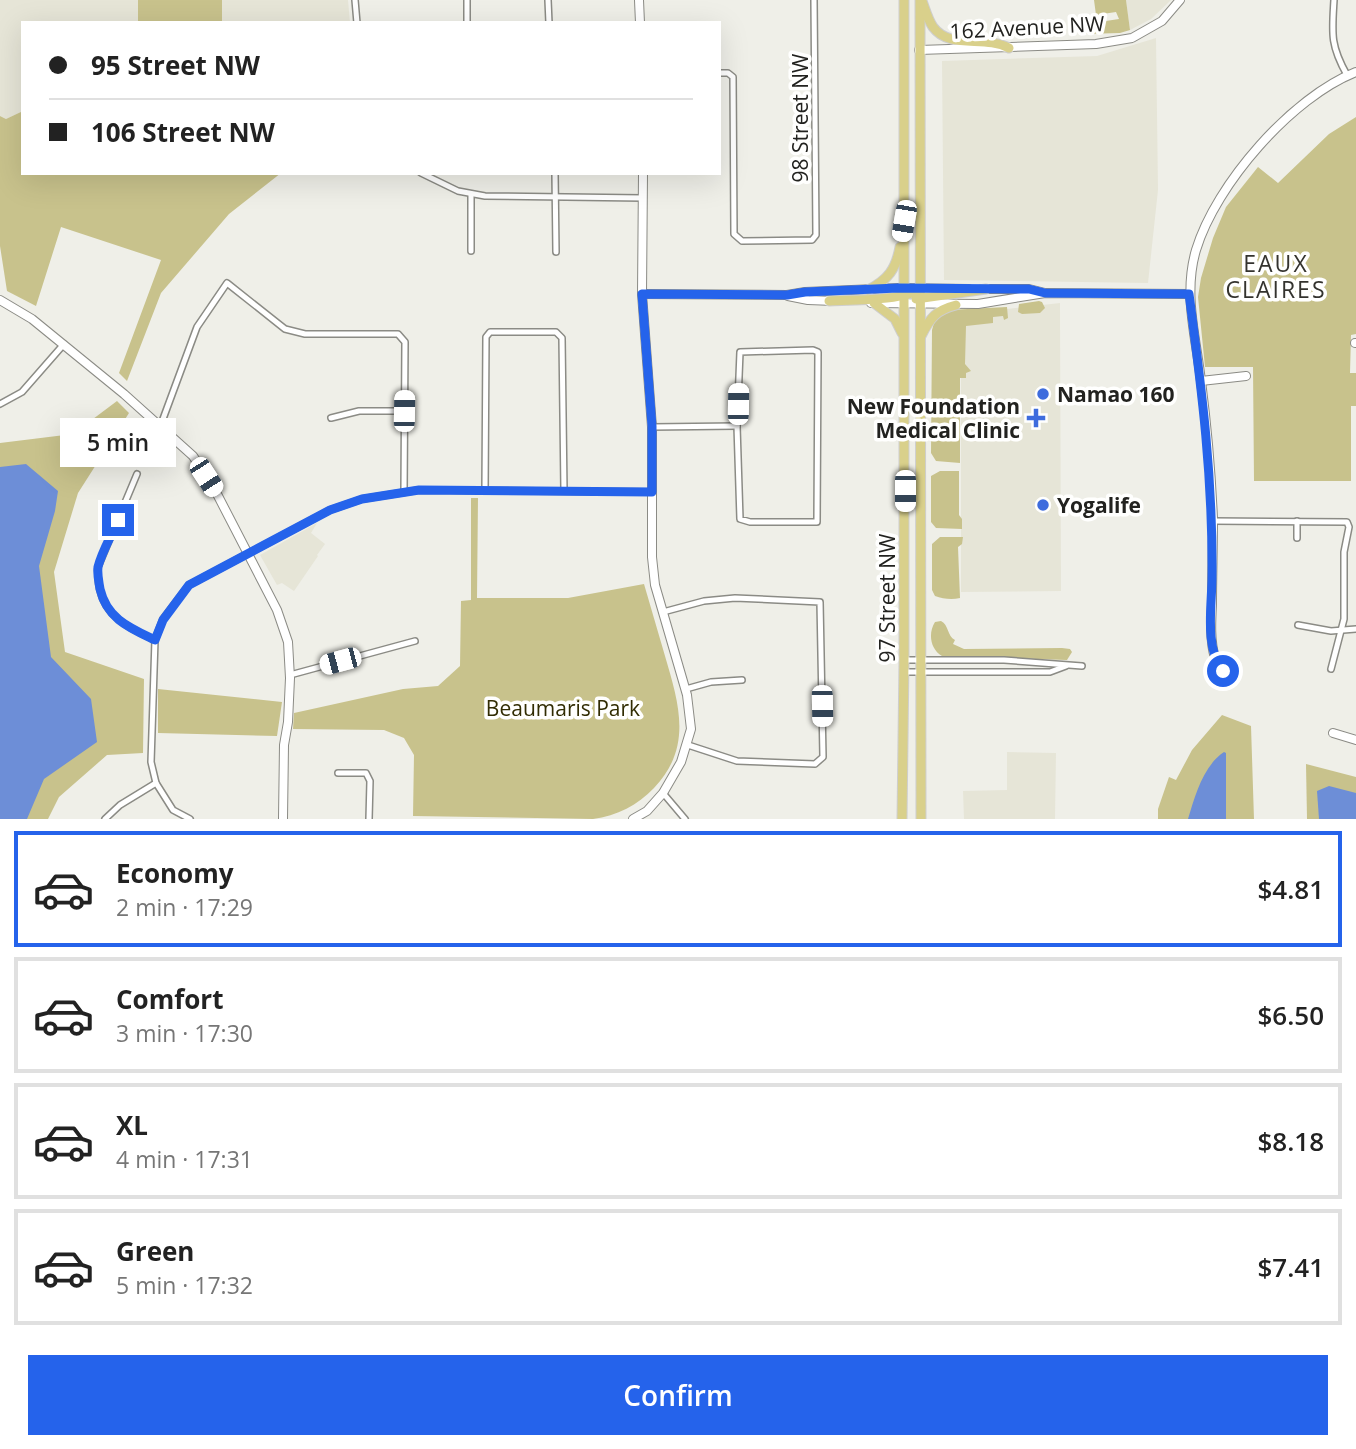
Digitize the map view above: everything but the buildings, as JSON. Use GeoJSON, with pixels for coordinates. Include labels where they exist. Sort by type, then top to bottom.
{"type":"FeatureCollection","features":[{"type":"Feature","properties":{"kind":"main road","name":"97 Street NW"},"geometry":{"type":"LineString","coordinates":[[902,819],[904,0]]}},
{"type":"Feature","properties":{"kind":"main road","name":"97 Street NW"},"geometry":{"type":"LineString","coordinates":[[921,0],[921,819]]}},
{"type":"Feature","properties":{"kind":"main road"},"geometry":{"type":"LineString","coordinates":[[921,0],[932,26],[945,38],[989,41],[1009,48]]}},
{"type":"Feature","properties":{"kind":"main road"},"geometry":{"type":"LineString","coordinates":[[868,290],[883,282],[895,268],[904,221]]}},
{"type":"Feature","properties":{"kind":"main road"},"geometry":{"type":"LineString","coordinates":[[829,301],[905,296],[918,292],[920,296],[986,289]]}},
{"type":"Feature","properties":{"kind":"main road"},"geometry":{"type":"LineString","coordinates":[[874,303],[895,319],[905,338]]}},
{"type":"Feature","properties":{"kind":"main road"},"geometry":{"type":"LineString","coordinates":[[920,337],[936,312],[956,305]]}},
{"type":"Feature","properties":{"kind":"street"},"geometry":{"type":"LineString","coordinates":[[355,0],[357,21]]}},
{"type":"Feature","properties":{"kind":"street"},"geometry":{"type":"LineString","coordinates":[[467,0],[467,21]]}},
{"type":"Feature","properties":{"kind":"street"},"geometry":{"type":"LineString","coordinates":[[548,0],[549,21]]}},
{"type":"Feature","properties":{"kind":"street"},"geometry":{"type":"LineString","coordinates":[[639,0],[640,21]]}},
{"type":"Feature","properties":{"kind":"street","name":"98 Street NW"},"geometry":{"type":"LineString","coordinates":[[721,73],[728,73],[733,77],[734,234],[742,241],[812,240],[816,235],[814,0]]}},
{"type":"Feature","properties":{"kind":"street","name":"162 Avenue NW"},"geometry":{"type":"LineString","coordinates":[[904,50],[1096,44],[1132,38],[1162,21],[1180,0]]}},
{"type":"Feature","properties":{"kind":"street"},"geometry":{"type":"LineString","coordinates":[[1334,0],[1332,34],[1335,54],[1347,75]]}},
{"type":"Feature","properties":{"kind":"street"},"geometry":{"type":"LineString","coordinates":[[1228,674],[1216,661],[1212,639],[1213,521],[1209,450],[1189,294],[1196,250],[1207,221],[1224,189],[1266,139],[1305,104],[1347,75],[1356,72]]}},
{"type":"Feature","properties":{"kind":"street"},"geometry":{"type":"LineString","coordinates":[[424,175],[444,186],[471,195],[643,198]]}},
{"type":"Feature","properties":{"kind":"street"},"geometry":{"type":"LineString","coordinates":[[555,175],[556,252]]}},
{"type":"Feature","properties":{"kind":"street"},"geometry":{"type":"LineString","coordinates":[[633,819],[647,811],[663,793],[681,762],[691,729],[686,689],[655,585],[652,557],[652,426],[642,294],[643,175]]}},
{"type":"Feature","properties":{"kind":"street"},"geometry":{"type":"LineString","coordinates":[[471,195],[471,251]]}},
{"type":"Feature","properties":{"kind":"street"},"geometry":{"type":"LineString","coordinates":[[160,427],[197,327],[227,283],[285,329],[305,334],[398,334],[405,342],[404,492]]}},
{"type":"Feature","properties":{"kind":"street"},"geometry":{"type":"LineString","coordinates":[[986,289],[1029,289],[1045,293]]}},
{"type":"Feature","properties":{"kind":"street"},"geometry":{"type":"LineString","coordinates":[[642,294],[787,295],[868,290],[920,296],[956,305],[1012,300],[1045,293],[1189,294]]}},
{"type":"Feature","properties":{"kind":"street"},"geometry":{"type":"LineString","coordinates":[[787,295],[808,300],[874,303],[905,296]]}},
{"type":"Feature","properties":{"kind":"street"},"geometry":{"type":"LineString","coordinates":[[0,300],[32,318],[117,387],[193,456],[216,492],[281,620],[288,642],[290,675],[284,745],[283,819]]}},
{"type":"Feature","properties":{"kind":"street"},"geometry":{"type":"LineString","coordinates":[[485,490],[486,337],[490,332],[556,332],[562,338],[564,491]]}},
{"type":"Feature","properties":{"kind":"street"},"geometry":{"type":"LineString","coordinates":[[0,404],[22,391],[64,344]]}},
{"type":"Feature","properties":{"kind":"street"},"geometry":{"type":"LineString","coordinates":[[740,352],[818,352],[817,522],[750,522],[740,519],[737,426],[740,352]]}},
{"type":"Feature","properties":{"kind":"street"},"geometry":{"type":"LineString","coordinates":[[1201,381],[1246,376]]}},
{"type":"Feature","properties":{"kind":"street"},"geometry":{"type":"LineString","coordinates":[[331,418],[359,411],[404,411]]}},
{"type":"Feature","properties":{"kind":"street"},"geometry":{"type":"LineString","coordinates":[[652,426],[737,426]]}},
{"type":"Feature","properties":{"kind":"street"},"geometry":{"type":"LineString","coordinates":[[137,474],[98,567],[98,579],[103,601],[113,616],[127,627],[155,640]]}},
{"type":"Feature","properties":{"kind":"street"},"geometry":{"type":"LineString","coordinates":[[190,819],[173,810],[156,783],[151,762],[155,640],[163,620],[189,585],[330,510],[362,499],[419,490],[652,492]]}},
{"type":"Feature","properties":{"kind":"street"},"geometry":{"type":"LineString","coordinates":[[1213,521],[1347,522],[1349,527],[1344,552],[1344,619],[1331,669]]}},
{"type":"Feature","properties":{"kind":"street"},"geometry":{"type":"LineString","coordinates":[[1297,521],[1297,538]]}},
{"type":"Feature","properties":{"kind":"street"},"geometry":{"type":"LineString","coordinates":[[663,612],[704,601],[735,598],[820,602],[823,757],[815,764],[737,761],[688,745]]}},
{"type":"Feature","properties":{"kind":"street"},"geometry":{"type":"LineString","coordinates":[[1298,625],[1342,631],[1356,629]]}},
{"type":"Feature","properties":{"kind":"street"},"geometry":{"type":"LineString","coordinates":[[290,675],[415,641]]}},
{"type":"Feature","properties":{"kind":"street"},"geometry":{"type":"LineString","coordinates":[[904,660],[1016,660],[1082,666]]}},
{"type":"Feature","properties":{"kind":"street"},"geometry":{"type":"LineString","coordinates":[[904,672],[1050,672],[1066,666]]}},
{"type":"Feature","properties":{"kind":"street"},"geometry":{"type":"LineString","coordinates":[[686,689],[711,682],[742,680]]}},
{"type":"Feature","properties":{"kind":"street"},"geometry":{"type":"LineString","coordinates":[[1333,733],[1356,740]]}},
{"type":"Feature","properties":{"kind":"street"},"geometry":{"type":"LineString","coordinates":[[338,773],[366,773],[370,781],[369,819]]}},
{"type":"Feature","properties":{"kind":"street"},"geometry":{"type":"LineString","coordinates":[[105,819],[120,805],[156,783]]}},
{"type":"Feature","properties":{"kind":"street"},"geometry":{"type":"LineString","coordinates":[[663,793],[685,819]]}},
{"type":"Feature","properties":{"kind":"shaded area"},"geometry":{"type":"Polygon","coordinates":[[[0,0],[138,0],[138,21],[21,21],[21,112],[6,119],[0,116],[0,0]]]}},
{"type":"Feature","properties":{"kind":"shaded area"},"geometry":{"type":"Polygon","coordinates":[[[222,0],[348,0],[350,21],[222,21],[222,0]]]}},
{"type":"Feature","properties":{"kind":"shaded area"},"geometry":{"type":"Polygon","coordinates":[[[1126,0],[1171,0],[1151,19],[1130,30],[1126,0]]]}},
{"type":"Feature","properties":{"kind":"shaded area"},"geometry":{"type":"Polygon","coordinates":[[[1156,38],[1158,190],[1148,283],[944,280],[942,61],[1097,56],[1156,38]]]}},
{"type":"Feature","properties":{"kind":"shaded area","name":"Namao 160"},"geometry":{"type":"Polygon","coordinates":[[[1060,303],[1061,591],[961,592],[961,314],[1060,303]]]}},
{"type":"Feature","properties":{"kind":"shaded area"},"geometry":{"type":"Polygon","coordinates":[[[317,523],[311,533],[325,544],[318,556],[294,591],[282,583],[277,585],[260,555],[317,523]]]}},
{"type":"Feature","properties":{"kind":"shaded area"},"geometry":{"type":"Polygon","coordinates":[[[1007,752],[1056,753],[1055,819],[964,819],[963,791],[1007,790],[1007,752]]]}},
{"type":"Feature","properties":{"kind":"green space"},"geometry":{"type":"Polygon","coordinates":[[[138,0],[222,0],[222,21],[138,21],[138,0]]]}},
{"type":"Feature","properties":{"kind":"green space"},"geometry":{"type":"Polygon","coordinates":[[[1094,0],[1126,0],[1130,30],[1120,33],[1085,34],[1086,24],[1119,19],[1116,12],[1096,15],[1094,0]]]}},
{"type":"Feature","properties":{"kind":"green space"},"geometry":{"type":"Polygon","coordinates":[[[21,112],[21,175],[278,175],[229,214],[161,293],[127,381],[119,373],[161,260],[61,227],[36,306],[7,291],[0,246],[0,116],[6,119],[21,112]]]}},
{"type":"Feature","properties":{"kind":"green space"},"geometry":{"type":"Polygon","coordinates":[[[1356,117],[1356,334],[1351,335],[1350,373],[1356,373],[1356,406],[1351,406],[1351,481],[1254,481],[1253,367],[1205,367],[1198,297],[1201,278],[1226,207],[1258,167],[1278,183],[1329,134],[1356,117]]]}},
{"type":"Feature","properties":{"kind":"green space"},"geometry":{"type":"Polygon","coordinates":[[[1039,301],[1045,308],[1040,313],[1018,312],[1019,304],[1039,301]]]}},
{"type":"Feature","properties":{"kind":"green space"},"geometry":{"type":"Polygon","coordinates":[[[1007,307],[1008,318],[1004,320],[1003,316],[993,317],[993,323],[966,326],[965,364],[971,371],[966,373],[966,378],[960,378],[960,463],[936,461],[931,453],[932,330],[936,316],[948,310],[1007,307]]]}},
{"type":"Feature","properties":{"kind":"green space"},"geometry":{"type":"Polygon","coordinates":[[[117,401],[129,413],[78,493],[54,572],[65,652],[144,679],[143,753],[107,755],[59,797],[48,819],[0,819],[0,443],[73,434],[117,401]]]}},
{"type":"Feature","properties":{"kind":"green space"},"geometry":{"type":"Polygon","coordinates":[[[940,471],[959,471],[959,515],[962,529],[936,528],[931,522],[931,476],[940,471]]]}},
{"type":"Feature","properties":{"kind":"green space","name":"Beaumaris Park"},"geometry":{"type":"Polygon","coordinates":[[[471,498],[478,498],[477,598],[568,598],[644,584],[675,691],[678,741],[666,773],[648,794],[626,809],[593,819],[413,816],[414,755],[404,738],[384,730],[293,729],[294,713],[403,689],[438,686],[460,666],[461,601],[471,600],[471,498]]]}},
{"type":"Feature","properties":{"kind":"green space"},"geometry":{"type":"Polygon","coordinates":[[[940,537],[963,537],[962,544],[958,547],[960,598],[938,597],[932,590],[932,544],[940,537]]]}},
{"type":"Feature","properties":{"kind":"green space"},"geometry":{"type":"Polygon","coordinates":[[[941,621],[955,640],[953,644],[964,649],[1062,648],[1072,652],[1067,660],[942,656],[935,649],[931,636],[935,622],[941,621]]]}},
{"type":"Feature","properties":{"kind":"green space"},"geometry":{"type":"Polygon","coordinates":[[[158,689],[282,702],[277,736],[158,733],[158,689]]]}},
{"type":"Feature","properties":{"kind":"green space"},"geometry":{"type":"Polygon","coordinates":[[[1222,715],[1251,726],[1254,819],[1158,819],[1158,809],[1169,777],[1176,780],[1192,750],[1222,715]]]}},
{"type":"Feature","properties":{"kind":"green space"},"geometry":{"type":"Polygon","coordinates":[[[1306,764],[1356,777],[1356,819],[1307,819],[1306,764]]]}},
{"type":"Feature","properties":{"kind":"water"},"geometry":{"type":"Polygon","coordinates":[[[26,464],[58,491],[39,566],[51,657],[91,699],[97,742],[44,779],[27,819],[0,819],[0,467],[26,464]]]}},
{"type":"Feature","properties":{"kind":"water"},"geometry":{"type":"Polygon","coordinates":[[[1224,752],[1226,819],[1188,819],[1205,773],[1224,752]]]}},
{"type":"Feature","properties":{"kind":"water"},"geometry":{"type":"Polygon","coordinates":[[[1329,786],[1356,793],[1356,819],[1319,819],[1317,791],[1329,786]]]}},
{"type":"Feature","properties":{"kind":"place","name":"Namao 160"},"geometry":{"type":"Point","coordinates":[1043,394]}},
{"type":"Feature","properties":{"kind":"place","name":"New Foundation Medical Clinic"},"geometry":{"type":"Point","coordinates":[1036,418]}},
{"type":"Feature","properties":{"kind":"place","name":"Yogalife"},"geometry":{"type":"Point","coordinates":[1043,505]}},
{"type":"Feature","properties":{"kind":"district","name":"EAUX CLAIRES"},"geometry":{"type":"Point","coordinates":[1276,276]}},
{"type":"Feature","properties":{"kind":"route"},"geometry":{"type":"LineString","coordinates":[[118,520],[98,567],[103,601],[113,616],[127,627],[155,640],[163,620],[189,585],[330,510],[362,499],[419,490],[652,492],[652,426],[642,294],[787,295],[904,288],[1189,294],[1209,450],[1213,521],[1212,639],[1216,661],[1223,671]]}}]}
